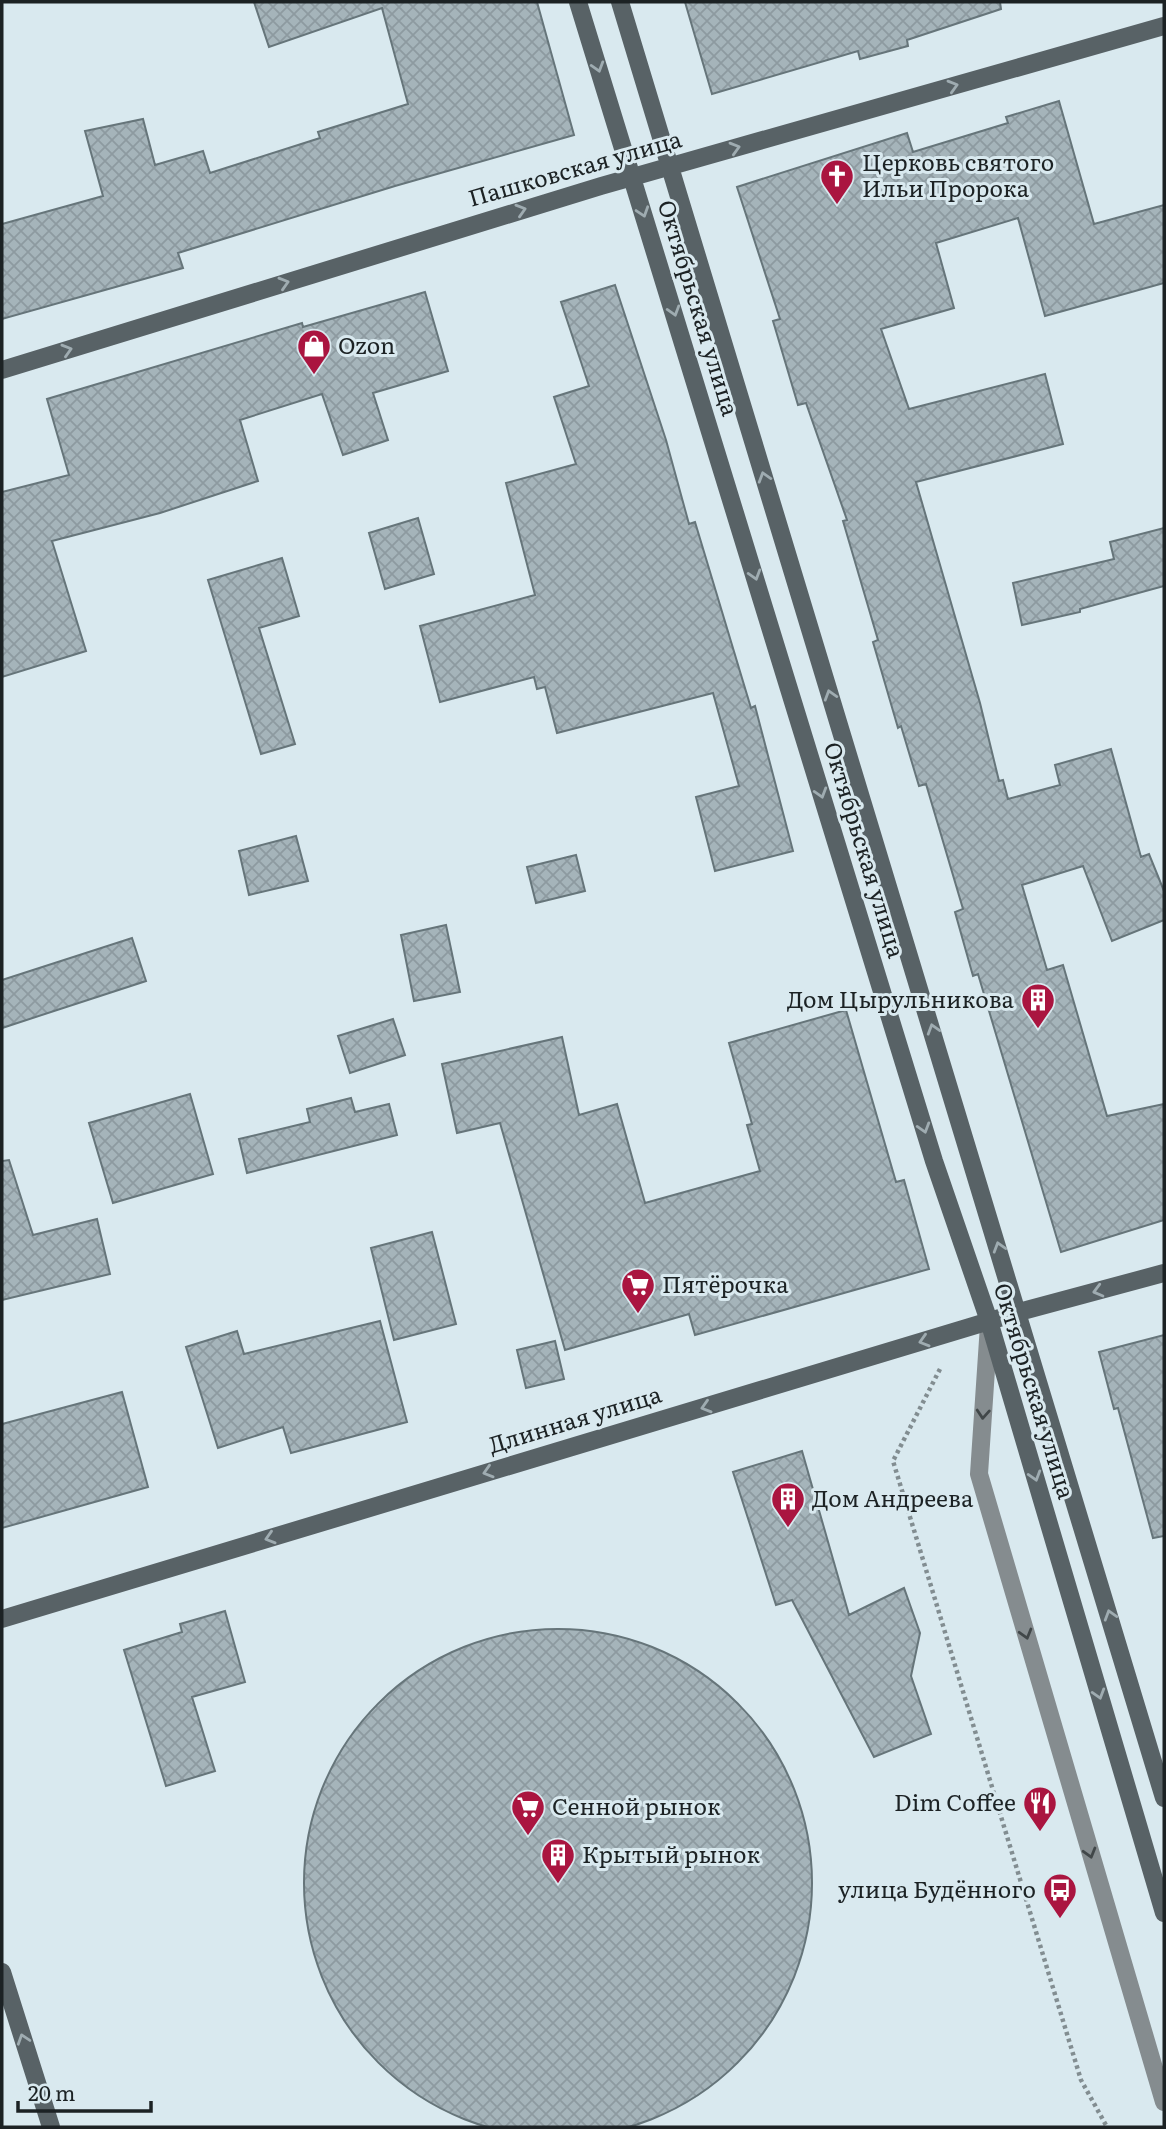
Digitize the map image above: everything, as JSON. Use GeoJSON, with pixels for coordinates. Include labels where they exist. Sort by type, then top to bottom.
{"type":"FeatureCollection","features":[{"type":"Feature","properties":{"kind":"street","name":"Октябрьская улица"},"geometry":{"type":"LineString","coordinates":[[579,2],[930,1148],[989,1321],[1164,1913]]}},
{"type":"Feature","properties":{"kind":"street","name":"Октябрьская улица"},"geometry":{"type":"LineString","coordinates":[[620,2],[1019,1312],[1164,1798]]}},
{"type":"Feature","properties":{"kind":"street","name":"Пашковская улица"},"geometry":{"type":"LineString","coordinates":[[2,370],[669,167],[1164,26]]}},
{"type":"Feature","properties":{"kind":"street","name":"Длинная улица"},"geometry":{"type":"LineString","coordinates":[[2,1619],[1019,1312],[1164,1273]]}},
{"type":"Feature","properties":{"kind":"street"},"geometry":{"type":"LineString","coordinates":[[2,1972],[51,2127]]}},
{"type":"Feature","properties":{"kind":"lane"},"geometry":{"type":"LineString","coordinates":[[989,1321],[978,1474],[1164,2102]]}},
{"type":"Feature","properties":{"kind":"path"},"geometry":{"type":"LineString","coordinates":[[961,1330],[893,1461],[1081,2080],[1107,2127]]}},
{"type":"Feature","properties":{"kind":"building"},"geometry":{"type":"Polygon","coordinates":[[[254,2],[537,2],[574,135],[395,186],[178,253],[183,268],[2,319],[2,224],[103,196],[85,131],[143,119],[155,165],[203,151],[210,173],[320,138],[318,132],[408,104],[382,8],[269,47],[254,2]]]}},
{"type":"Feature","properties":{"kind":"building"},"geometry":{"type":"Polygon","coordinates":[[[685,2],[1000,2],[1001,9],[907,40],[908,46],[860,59],[858,51],[712,94],[685,2]]]}},
{"type":"Feature","properties":{"kind":"building"},"geometry":{"type":"Polygon","coordinates":[[[1059,101],[1094,224],[1164,205],[1164,283],[1045,316],[1018,218],[936,243],[954,308],[881,329],[909,409],[1045,374],[1063,444],[916,482],[980,703],[999,781],[1003,780],[1008,799],[1060,785],[1055,765],[1111,749],[1141,857],[1149,854],[1164,891],[1164,920],[1112,941],[1083,866],[1022,885],[1047,970],[1063,965],[1107,1116],[1164,1104],[1164,1220],[1061,1252],[978,974],[973,976],[955,912],[963,909],[926,784],[919,786],[901,726],[898,728],[873,642],[878,640],[843,521],[847,520],[806,403],[798,405],[773,321],[780,319],[737,187],[907,133],[913,152],[1008,123],[1006,117],[1059,101]]]}},
{"type":"Feature","properties":{"kind":"building"},"geometry":{"type":"Polygon","coordinates":[[[615,285],[666,440],[689,524],[695,522],[751,708],[755,706],[793,851],[715,871],[696,797],[739,786],[713,693],[557,733],[545,687],[537,689],[534,677],[440,702],[420,626],[535,595],[506,483],[576,464],[554,397],[589,386],[561,302],[615,285]]]}},
{"type":"Feature","properties":{"kind":"building"},"geometry":{"type":"Polygon","coordinates":[[[425,292],[448,371],[373,393],[388,440],[343,455],[322,394],[240,420],[258,481],[160,513],[52,541],[86,651],[2,677],[2,492],[69,475],[47,399],[302,323],[303,327],[425,292]]]}},
{"type":"Feature","properties":{"kind":"building"},"geometry":{"type":"Polygon","coordinates":[[[418,518],[434,574],[385,589],[369,533],[418,518]]]}},
{"type":"Feature","properties":{"kind":"building"},"geometry":{"type":"Polygon","coordinates":[[[1164,528],[1164,586],[1080,609],[1080,612],[1022,625],[1013,583],[1114,559],[1110,542],[1164,528]]]}},
{"type":"Feature","properties":{"kind":"building"},"geometry":{"type":"Polygon","coordinates":[[[282,558],[299,616],[259,628],[295,744],[261,754],[208,580],[282,558]]]}},
{"type":"Feature","properties":{"kind":"building"},"geometry":{"type":"Polygon","coordinates":[[[296,836],[308,881],[249,895],[239,851],[296,836]]]}},
{"type":"Feature","properties":{"kind":"building"},"geometry":{"type":"Polygon","coordinates":[[[576,855],[585,891],[536,903],[527,867],[576,855]]]}},
{"type":"Feature","properties":{"kind":"building"},"geometry":{"type":"Polygon","coordinates":[[[446,925],[460,992],[414,1001],[401,935],[446,925]]]}},
{"type":"Feature","properties":{"kind":"building"},"geometry":{"type":"Polygon","coordinates":[[[132,938],[146,981],[2,1028],[2,980],[132,938]]]}},
{"type":"Feature","properties":{"kind":"building"},"geometry":{"type":"Polygon","coordinates":[[[846,1010],[896,1182],[904,1180],[929,1269],[695,1335],[689,1314],[565,1350],[500,1123],[457,1133],[442,1064],[562,1037],[579,1115],[617,1104],[645,1203],[760,1171],[747,1125],[752,1124],[729,1043],[846,1010]]]}},
{"type":"Feature","properties":{"kind":"building"},"geometry":{"type":"Polygon","coordinates":[[[393,1019],[405,1055],[350,1073],[338,1036],[393,1019]]]}},
{"type":"Feature","properties":{"kind":"building"},"geometry":{"type":"Polygon","coordinates":[[[190,1094],[213,1174],[113,1203],[89,1123],[190,1094]]]}},
{"type":"Feature","properties":{"kind":"building"},"geometry":{"type":"Polygon","coordinates":[[[351,1098],[355,1112],[389,1104],[397,1135],[247,1173],[239,1139],[310,1122],[307,1109],[351,1098]]]}},
{"type":"Feature","properties":{"kind":"building"},"geometry":{"type":"Polygon","coordinates":[[[9,1160],[33,1235],[97,1219],[110,1274],[2,1300],[2,1161],[9,1160]]]}},
{"type":"Feature","properties":{"kind":"building"},"geometry":{"type":"Polygon","coordinates":[[[432,1232],[456,1324],[394,1340],[371,1248],[432,1232]]]}},
{"type":"Feature","properties":{"kind":"building"},"geometry":{"type":"Polygon","coordinates":[[[380,1321],[407,1422],[291,1453],[283,1427],[218,1448],[186,1347],[237,1331],[244,1354],[380,1321]]]}},
{"type":"Feature","properties":{"kind":"building"},"geometry":{"type":"Polygon","coordinates":[[[1164,1335],[1164,1536],[1153,1538],[1118,1408],[1114,1409],[1099,1352],[1164,1335]]]}},
{"type":"Feature","properties":{"kind":"building"},"geometry":{"type":"Polygon","coordinates":[[[555,1341],[564,1379],[526,1388],[517,1350],[555,1341]]]}},
{"type":"Feature","properties":{"kind":"building"},"geometry":{"type":"Polygon","coordinates":[[[122,1392],[148,1487],[2,1528],[2,1424],[122,1392]]]}},
{"type":"Feature","properties":{"kind":"building"},"geometry":{"type":"Polygon","coordinates":[[[802,1451],[849,1615],[904,1588],[920,1633],[911,1676],[931,1734],[874,1757],[792,1600],[776,1605],[733,1472],[802,1451]]]}},
{"type":"Feature","properties":{"kind":"building"},"geometry":{"type":"Polygon","coordinates":[[[225,1611],[245,1682],[192,1697],[215,1771],[166,1786],[124,1650],[182,1632],[180,1624],[225,1611]]]}},
{"type":"Feature","properties":{"kind":"building","name":"Крытый рынок"},"geometry":{"type":"Polygon","coordinates":[[[558,1629],[608,1634],[655,1648],[699,1672],[738,1703],[769,1742],[793,1786],[807,1833],[812,1883],[807,1933],[793,1980],[769,2024],[738,2063],[699,2094],[655,2118],[608,2132],[558,2137],[508,2132],[461,2118],[417,2094],[378,2063],[347,2024],[323,1980],[309,1933],[304,1883],[309,1833],[323,1786],[347,1742],[378,1703],[417,1672],[461,1648],[508,1634],[558,1629]]]}},
{"type":"Feature","properties":{"kind":"place","name":"Церковь святого Ильи Пророка"},"geometry":{"type":"Point","coordinates":[837,206]}},
{"type":"Feature","properties":{"kind":"place","name":"Ozon"},"geometry":{"type":"Point","coordinates":[314,376]}},
{"type":"Feature","properties":{"kind":"place","name":"Дом Цырульникова"},"geometry":{"type":"Point","coordinates":[1038,1030]}},
{"type":"Feature","properties":{"kind":"place","name":"Пятёрочка"},"geometry":{"type":"Point","coordinates":[638,1315]}},
{"type":"Feature","properties":{"kind":"place","name":"Дом Андреева"},"geometry":{"type":"Point","coordinates":[788,1529]}},
{"type":"Feature","properties":{"kind":"place","name":"Dim Coffee"},"geometry":{"type":"Point","coordinates":[1040,1833]}},
{"type":"Feature","properties":{"kind":"place","name":"Сенной рынок"},"geometry":{"type":"Point","coordinates":[528,1837]}},
{"type":"Feature","properties":{"kind":"place","name":"Крытый рынок"},"geometry":{"type":"Point","coordinates":[558,1885]}},
{"type":"Feature","properties":{"kind":"place","name":"улица Будённого"},"geometry":{"type":"Point","coordinates":[1060,1920]}}]}
